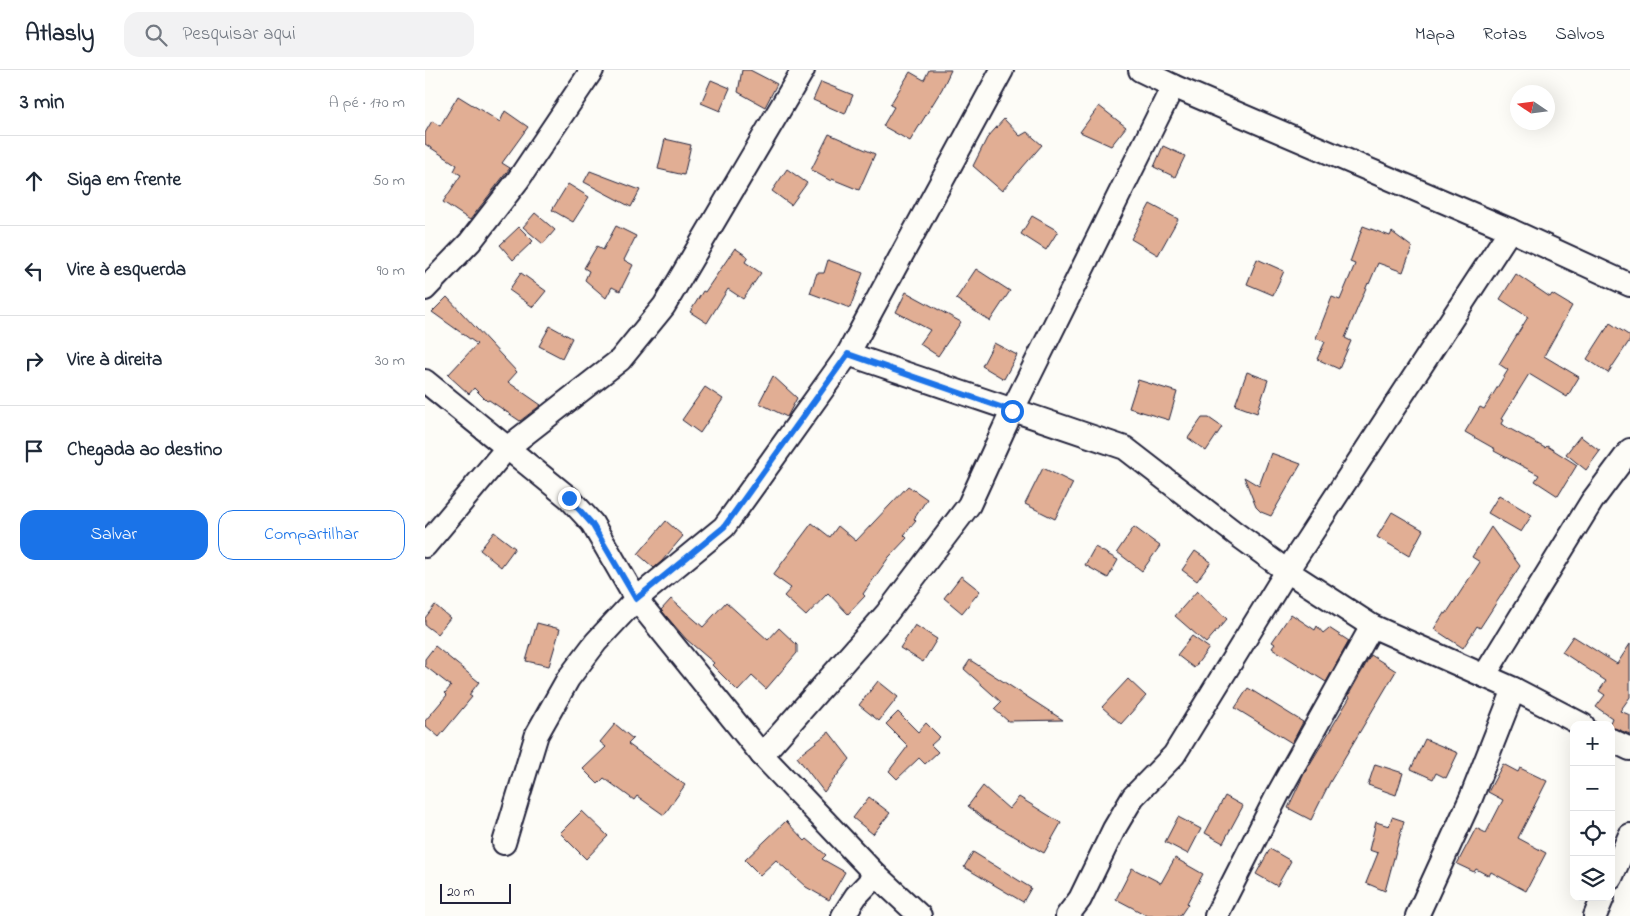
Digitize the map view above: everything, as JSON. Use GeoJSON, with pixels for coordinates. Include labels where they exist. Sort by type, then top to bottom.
{"type":"FeatureCollection","features":[{"type":"Feature","properties":{"kind":"street"},"geometry":{"type":"LineString","coordinates":[[425,289],[476,235],[518,180],[592,70]]}},
{"type":"Feature","properties":{"kind":"street"},"geometry":{"type":"LineString","coordinates":[[425,546],[507,448],[619,360],[664,306],[803,70]]}},
{"type":"Feature","properties":{"kind":"street"},"geometry":{"type":"LineString","coordinates":[[504,843],[537,734],[568,679],[596,642],[636,599],[724,527],[848,354],[1002,70]]}},
{"type":"Feature","properties":{"kind":"street"},"geometry":{"type":"LineString","coordinates":[[1140,70],[1173,86],[1510,230],[1630,285]]}},
{"type":"Feature","properties":{"kind":"street"},"geometry":{"type":"LineString","coordinates":[[762,755],[887,613],[969,505],[1012,411],[1173,86]]}},
{"type":"Feature","properties":{"kind":"street"},"geometry":{"type":"LineString","coordinates":[[1067,916],[1080,899],[1114,829],[1133,797],[1174,755],[1287,571],[1510,230]]}},
{"type":"Feature","properties":{"kind":"street"},"geometry":{"type":"LineString","coordinates":[[848,354],[1125,448],[1287,571],[1372,626],[1514,689],[1575,721]]}},
{"type":"Feature","properties":{"kind":"street"},"geometry":{"type":"LineString","coordinates":[[425,381],[569,498],[592,524],[636,599],[762,755],[876,875],[920,916]]}},
{"type":"Feature","properties":{"kind":"street"},"geometry":{"type":"LineString","coordinates":[[1484,676],[1592,502],[1630,450]]}},
{"type":"Feature","properties":{"kind":"street"},"geometry":{"type":"LineString","coordinates":[[1215,916],[1278,794],[1372,626]]}},
{"type":"Feature","properties":{"kind":"street"},"geometry":{"type":"LineString","coordinates":[[1417,916],[1471,798],[1514,689]]}},
{"type":"Feature","properties":{"kind":"street"},"geometry":{"type":"LineString","coordinates":[[1615,742],[1630,749]]}},
{"type":"Feature","properties":{"kind":"street"},"geometry":{"type":"LineString","coordinates":[[1615,869],[1630,835]]}},
{"type":"Feature","properties":{"kind":"street"},"geometry":{"type":"LineString","coordinates":[[843,916],[856,896],[876,875]]}},
{"type":"Feature","properties":{"kind":"street"},"geometry":{"type":"LineString","coordinates":[[1595,916],[1601,901]]}},
{"type":"Feature","properties":{"kind":"building"},"geometry":{"type":"Polygon","coordinates":[[[742,70],[750,70],[777,84],[765,107],[738,92],[742,70]]]}},
{"type":"Feature","properties":{"kind":"building"},"geometry":{"type":"Polygon","coordinates":[[[929,70],[951,70],[942,89],[910,141],[883,126],[894,107],[890,105],[910,72],[924,80],[929,70]]]}},
{"type":"Feature","properties":{"kind":"building"},"geometry":{"type":"Polygon","coordinates":[[[711,80],[730,88],[720,111],[701,103],[711,80]]]}},
{"type":"Feature","properties":{"kind":"building"},"geometry":{"type":"Polygon","coordinates":[[[821,82],[853,95],[845,114],[813,100],[821,82]]]}},
{"type":"Feature","properties":{"kind":"building"},"geometry":{"type":"Polygon","coordinates":[[[458,96],[500,122],[505,111],[528,127],[502,163],[510,168],[470,220],[443,202],[461,175],[454,171],[457,165],[425,144],[425,133],[432,121],[440,126],[458,96]]]}},
{"type":"Feature","properties":{"kind":"building"},"geometry":{"type":"Polygon","coordinates":[[[1099,106],[1126,127],[1111,146],[1080,132],[1099,106]]]}},
{"type":"Feature","properties":{"kind":"building"},"geometry":{"type":"Polygon","coordinates":[[[1004,119],[1020,136],[1027,132],[1042,145],[1002,191],[973,166],[987,138],[1004,119]]]}},
{"type":"Feature","properties":{"kind":"building"},"geometry":{"type":"Polygon","coordinates":[[[829,134],[875,154],[859,190],[832,179],[831,181],[811,170],[829,134]]]}},
{"type":"Feature","properties":{"kind":"building"},"geometry":{"type":"Polygon","coordinates":[[[665,139],[691,145],[684,175],[658,169],[665,139]]]}},
{"type":"Feature","properties":{"kind":"building"},"geometry":{"type":"Polygon","coordinates":[[[1163,146],[1185,156],[1175,177],[1154,167],[1163,146]]]}},
{"type":"Feature","properties":{"kind":"building"},"geometry":{"type":"Polygon","coordinates":[[[787,169],[807,183],[791,205],[772,191],[787,169]]]}},
{"type":"Feature","properties":{"kind":"building"},"geometry":{"type":"Polygon","coordinates":[[[590,171],[640,190],[631,207],[584,182],[590,171]]]}},
{"type":"Feature","properties":{"kind":"building"},"geometry":{"type":"Polygon","coordinates":[[[568,184],[589,197],[573,222],[552,210],[568,184]]]}},
{"type":"Feature","properties":{"kind":"building"},"geometry":{"type":"Polygon","coordinates":[[[1150,204],[1178,219],[1158,255],[1131,239],[1150,204]]]}},
{"type":"Feature","properties":{"kind":"building"},"geometry":{"type":"Polygon","coordinates":[[[535,213],[555,230],[543,244],[523,227],[535,213]]]}},
{"type":"Feature","properties":{"kind":"building"},"geometry":{"type":"Polygon","coordinates":[[[1032,216],[1058,231],[1046,250],[1021,234],[1032,216]]]}},
{"type":"Feature","properties":{"kind":"building"},"geometry":{"type":"Polygon","coordinates":[[[616,226],[636,236],[624,260],[633,265],[620,291],[612,287],[606,298],[585,280],[589,271],[584,268],[597,246],[603,250],[616,226]]]}},
{"type":"Feature","properties":{"kind":"building"},"geometry":{"type":"Polygon","coordinates":[[[1363,226],[1390,236],[1392,232],[1412,247],[1403,272],[1378,263],[1345,338],[1351,341],[1339,369],[1317,359],[1325,342],[1316,338],[1332,297],[1340,300],[1355,264],[1350,262],[1363,226]]]}},
{"type":"Feature","properties":{"kind":"building"},"geometry":{"type":"Polygon","coordinates":[[[519,227],[533,241],[513,260],[500,245],[519,227]]]}},
{"type":"Feature","properties":{"kind":"building"},"geometry":{"type":"Polygon","coordinates":[[[735,248],[748,257],[745,262],[761,273],[743,299],[728,289],[707,323],[690,312],[735,248]]]}},
{"type":"Feature","properties":{"kind":"building"},"geometry":{"type":"Polygon","coordinates":[[[1257,259],[1284,271],[1273,295],[1247,284],[1257,259]]]}},
{"type":"Feature","properties":{"kind":"building"},"geometry":{"type":"Polygon","coordinates":[[[828,260],[863,273],[850,308],[810,293],[817,273],[824,273],[828,260]]]}},
{"type":"Feature","properties":{"kind":"building"},"geometry":{"type":"Polygon","coordinates":[[[976,269],[1010,291],[990,321],[956,299],[976,269]]]}},
{"type":"Feature","properties":{"kind":"building"},"geometry":{"type":"Polygon","coordinates":[[[521,273],[546,291],[533,307],[509,290],[521,273]]]}},
{"type":"Feature","properties":{"kind":"building"},"geometry":{"type":"Polygon","coordinates":[[[1516,274],[1550,297],[1552,294],[1572,306],[1544,356],[1579,377],[1567,397],[1529,374],[1501,419],[1503,420],[1501,424],[1545,448],[1547,446],[1577,465],[1558,496],[1535,481],[1539,475],[1494,451],[1495,449],[1465,432],[1480,407],[1484,409],[1508,370],[1499,364],[1528,317],[1500,299],[1516,274]]]}},
{"type":"Feature","properties":{"kind":"building"},"geometry":{"type":"Polygon","coordinates":[[[906,292],[961,322],[938,356],[920,344],[930,330],[896,312],[906,292]]]}},
{"type":"Feature","properties":{"kind":"building"},"geometry":{"type":"Polygon","coordinates":[[[447,297],[517,372],[508,382],[541,405],[520,421],[489,400],[487,401],[474,388],[469,394],[448,375],[477,344],[432,312],[447,297]]]}},
{"type":"Feature","properties":{"kind":"building"},"geometry":{"type":"Polygon","coordinates":[[[1610,323],[1630,336],[1630,340],[1608,373],[1587,359],[1610,323]]]}},
{"type":"Feature","properties":{"kind":"building"},"geometry":{"type":"Polygon","coordinates":[[[550,326],[572,338],[562,358],[539,346],[550,326]]]}},
{"type":"Feature","properties":{"kind":"building"},"geometry":{"type":"Polygon","coordinates":[[[994,343],[1017,355],[1004,379],[982,366],[994,343]]]}},
{"type":"Feature","properties":{"kind":"building"},"geometry":{"type":"Polygon","coordinates":[[[1247,372],[1268,380],[1257,413],[1235,405],[1247,372]]]}},
{"type":"Feature","properties":{"kind":"building"},"geometry":{"type":"Polygon","coordinates":[[[773,376],[797,398],[787,417],[759,403],[773,376]]]}},
{"type":"Feature","properties":{"kind":"building"},"geometry":{"type":"Polygon","coordinates":[[[1138,380],[1177,392],[1169,420],[1129,408],[1138,380]]]}},
{"type":"Feature","properties":{"kind":"building"},"geometry":{"type":"Polygon","coordinates":[[[705,387],[723,399],[700,433],[682,420],[705,387]]]}},
{"type":"Feature","properties":{"kind":"building"},"geometry":{"type":"Polygon","coordinates":[[[1202,418],[1209,418],[1222,427],[1206,451],[1188,438],[1202,418]]]}},
{"type":"Feature","properties":{"kind":"building"},"geometry":{"type":"Polygon","coordinates":[[[1580,436],[1600,451],[1586,470],[1566,454],[1580,436]]]}},
{"type":"Feature","properties":{"kind":"building"},"geometry":{"type":"Polygon","coordinates":[[[1271,453],[1301,464],[1271,516],[1261,512],[1256,507],[1244,477],[1259,486],[1271,453]]]}},
{"type":"Feature","properties":{"kind":"building"},"geometry":{"type":"Polygon","coordinates":[[[1043,468],[1073,483],[1055,519],[1025,504],[1043,468]]]}},
{"type":"Feature","properties":{"kind":"building"},"geometry":{"type":"Polygon","coordinates":[[[908,486],[927,499],[914,519],[916,521],[904,535],[907,538],[889,557],[863,594],[865,596],[848,614],[828,593],[806,616],[784,596],[791,588],[773,575],[812,523],[830,537],[838,526],[856,541],[908,486]]]}},
{"type":"Feature","properties":{"kind":"building"},"geometry":{"type":"Polygon","coordinates":[[[1499,495],[1532,515],[1521,532],[1488,513],[1499,495]]]}},
{"type":"Feature","properties":{"kind":"building"},"geometry":{"type":"Polygon","coordinates":[[[1392,512],[1423,530],[1409,556],[1377,537],[1392,512]]]}},
{"type":"Feature","properties":{"kind":"building"},"geometry":{"type":"Polygon","coordinates":[[[666,521],[683,536],[654,568],[638,554],[666,521]]]}},
{"type":"Feature","properties":{"kind":"building"},"geometry":{"type":"Polygon","coordinates":[[[1134,527],[1160,546],[1142,571],[1117,552],[1134,527]]]}},
{"type":"Feature","properties":{"kind":"building"},"geometry":{"type":"Polygon","coordinates":[[[1491,527],[1520,566],[1480,628],[1477,626],[1463,648],[1434,629],[1480,562],[1472,557],[1491,527]]]}},
{"type":"Feature","properties":{"kind":"building"},"geometry":{"type":"Polygon","coordinates":[[[494,532],[515,548],[501,567],[480,550],[494,532]]]}},
{"type":"Feature","properties":{"kind":"building"},"geometry":{"type":"Polygon","coordinates":[[[1095,547],[1118,560],[1108,578],[1085,565],[1095,547]]]}},
{"type":"Feature","properties":{"kind":"building"},"geometry":{"type":"Polygon","coordinates":[[[1195,551],[1211,562],[1197,581],[1182,570],[1195,551]]]}},
{"type":"Feature","properties":{"kind":"building"},"geometry":{"type":"Polygon","coordinates":[[[961,576],[980,591],[962,613],[944,598],[961,576]]]}},
{"type":"Feature","properties":{"kind":"building"},"geometry":{"type":"Polygon","coordinates":[[[1197,591],[1227,619],[1206,643],[1175,616],[1197,591]]]}},
{"type":"Feature","properties":{"kind":"building"},"geometry":{"type":"Polygon","coordinates":[[[671,599],[703,627],[726,602],[768,640],[779,628],[797,645],[797,653],[766,689],[752,676],[738,691],[712,665],[714,663],[686,639],[661,610],[671,599]]]}},
{"type":"Feature","properties":{"kind":"building"},"geometry":{"type":"Polygon","coordinates":[[[435,605],[450,618],[437,634],[425,625],[425,618],[435,605]]]}},
{"type":"Feature","properties":{"kind":"building"},"geometry":{"type":"Polygon","coordinates":[[[1291,614],[1315,630],[1317,626],[1323,633],[1329,628],[1349,641],[1326,682],[1272,648],[1275,644],[1272,642],[1291,614]]]}},
{"type":"Feature","properties":{"kind":"building"},"geometry":{"type":"Polygon","coordinates":[[[537,623],[560,629],[549,666],[526,661],[537,623]]]}},
{"type":"Feature","properties":{"kind":"building"},"geometry":{"type":"Polygon","coordinates":[[[915,625],[937,639],[923,662],[900,648],[915,625]]]}},
{"type":"Feature","properties":{"kind":"building"},"geometry":{"type":"Polygon","coordinates":[[[1192,636],[1209,648],[1194,668],[1177,655],[1192,636]]]}},
{"type":"Feature","properties":{"kind":"building"},"geometry":{"type":"Polygon","coordinates":[[[1573,636],[1617,664],[1630,644],[1630,697],[1620,711],[1630,715],[1630,734],[1615,728],[1615,721],[1611,721],[1612,718],[1596,707],[1605,695],[1599,691],[1606,681],[1562,652],[1573,636]]]}},
{"type":"Feature","properties":{"kind":"building"},"geometry":{"type":"Polygon","coordinates":[[[435,646],[479,682],[469,695],[472,697],[439,737],[425,725],[425,721],[447,695],[445,693],[451,686],[425,666],[425,659],[435,646]]]}},
{"type":"Feature","properties":{"kind":"building"},"geometry":{"type":"Polygon","coordinates":[[[1371,655],[1396,671],[1330,782],[1311,820],[1288,808],[1304,774],[1350,697],[1348,696],[1371,655]]]}},
{"type":"Feature","properties":{"kind":"building"},"geometry":{"type":"Polygon","coordinates":[[[970,660],[1063,720],[1008,721],[994,709],[1001,702],[964,669],[970,660]]]}},
{"type":"Feature","properties":{"kind":"building"},"geometry":{"type":"Polygon","coordinates":[[[1128,679],[1146,696],[1121,724],[1102,707],[1128,679]]]}},
{"type":"Feature","properties":{"kind":"building"},"geometry":{"type":"Polygon","coordinates":[[[878,681],[898,697],[879,721],[859,705],[878,681]]]}},
{"type":"Feature","properties":{"kind":"building"},"geometry":{"type":"Polygon","coordinates":[[[1248,688],[1303,722],[1292,743],[1235,708],[1248,688]]]}},
{"type":"Feature","properties":{"kind":"building"},"geometry":{"type":"Polygon","coordinates":[[[898,712],[918,732],[926,723],[940,737],[931,745],[938,752],[925,764],[919,758],[897,779],[889,771],[908,746],[886,724],[898,712]]]}},
{"type":"Feature","properties":{"kind":"building"},"geometry":{"type":"Polygon","coordinates":[[[615,724],[633,739],[628,744],[685,785],[664,815],[637,796],[634,800],[604,778],[598,784],[583,769],[606,747],[600,742],[615,724]]]}},
{"type":"Feature","properties":{"kind":"building"},"geometry":{"type":"Polygon","coordinates":[[[829,732],[850,759],[824,792],[797,757],[829,732]]]}},
{"type":"Feature","properties":{"kind":"building"},"geometry":{"type":"Polygon","coordinates":[[[1425,739],[1458,753],[1446,778],[1436,773],[1433,779],[1411,769],[1425,739]]]}},
{"type":"Feature","properties":{"kind":"building"},"geometry":{"type":"Polygon","coordinates":[[[1375,764],[1403,773],[1396,795],[1368,785],[1375,764]]]}},
{"type":"Feature","properties":{"kind":"building"},"geometry":{"type":"Polygon","coordinates":[[[1503,764],[1518,772],[1520,768],[1547,781],[1518,838],[1546,853],[1526,891],[1491,872],[1489,876],[1476,869],[1474,872],[1457,864],[1476,828],[1486,833],[1503,800],[1488,792],[1503,764]]]}},
{"type":"Feature","properties":{"kind":"building"},"geometry":{"type":"Polygon","coordinates":[[[983,786],[1009,809],[1019,797],[1061,823],[1044,853],[984,819],[968,806],[983,786]]]}},
{"type":"Feature","properties":{"kind":"building"},"geometry":{"type":"Polygon","coordinates":[[[1225,796],[1243,806],[1223,843],[1205,833],[1225,796]]]}},
{"type":"Feature","properties":{"kind":"building"},"geometry":{"type":"Polygon","coordinates":[[[869,797],[890,813],[873,834],[853,818],[869,797]]]}},
{"type":"Feature","properties":{"kind":"building"},"geometry":{"type":"Polygon","coordinates":[[[582,811],[608,836],[586,859],[560,833],[582,811]]]}},
{"type":"Feature","properties":{"kind":"building"},"geometry":{"type":"Polygon","coordinates":[[[1178,817],[1201,829],[1188,854],[1165,842],[1178,817]]]}},
{"type":"Feature","properties":{"kind":"building"},"geometry":{"type":"Polygon","coordinates":[[[1392,817],[1404,821],[1385,891],[1366,883],[1378,853],[1369,850],[1376,822],[1389,826],[1392,817]]]}},
{"type":"Feature","properties":{"kind":"building"},"geometry":{"type":"Polygon","coordinates":[[[786,821],[805,841],[807,839],[826,855],[822,859],[845,872],[829,900],[806,887],[776,860],[760,875],[745,860],[786,821]]]}},
{"type":"Feature","properties":{"kind":"building"},"geometry":{"type":"Polygon","coordinates":[[[1270,849],[1291,861],[1277,886],[1256,874],[1270,849]]]}},
{"type":"Feature","properties":{"kind":"building"},"geometry":{"type":"Polygon","coordinates":[[[973,852],[1031,888],[1023,902],[964,867],[973,852]]]}},
{"type":"Feature","properties":{"kind":"building"},"geometry":{"type":"Polygon","coordinates":[[[1175,858],[1203,874],[1180,916],[1148,916],[1116,899],[1132,868],[1161,883],[1175,858]]]}},
{"type":"Feature","properties":{"kind":"route"},"geometry":{"type":"LineString","coordinates":[[569,498],[592,524],[636,599],[724,527],[848,354],[1012,411]]}}]}
